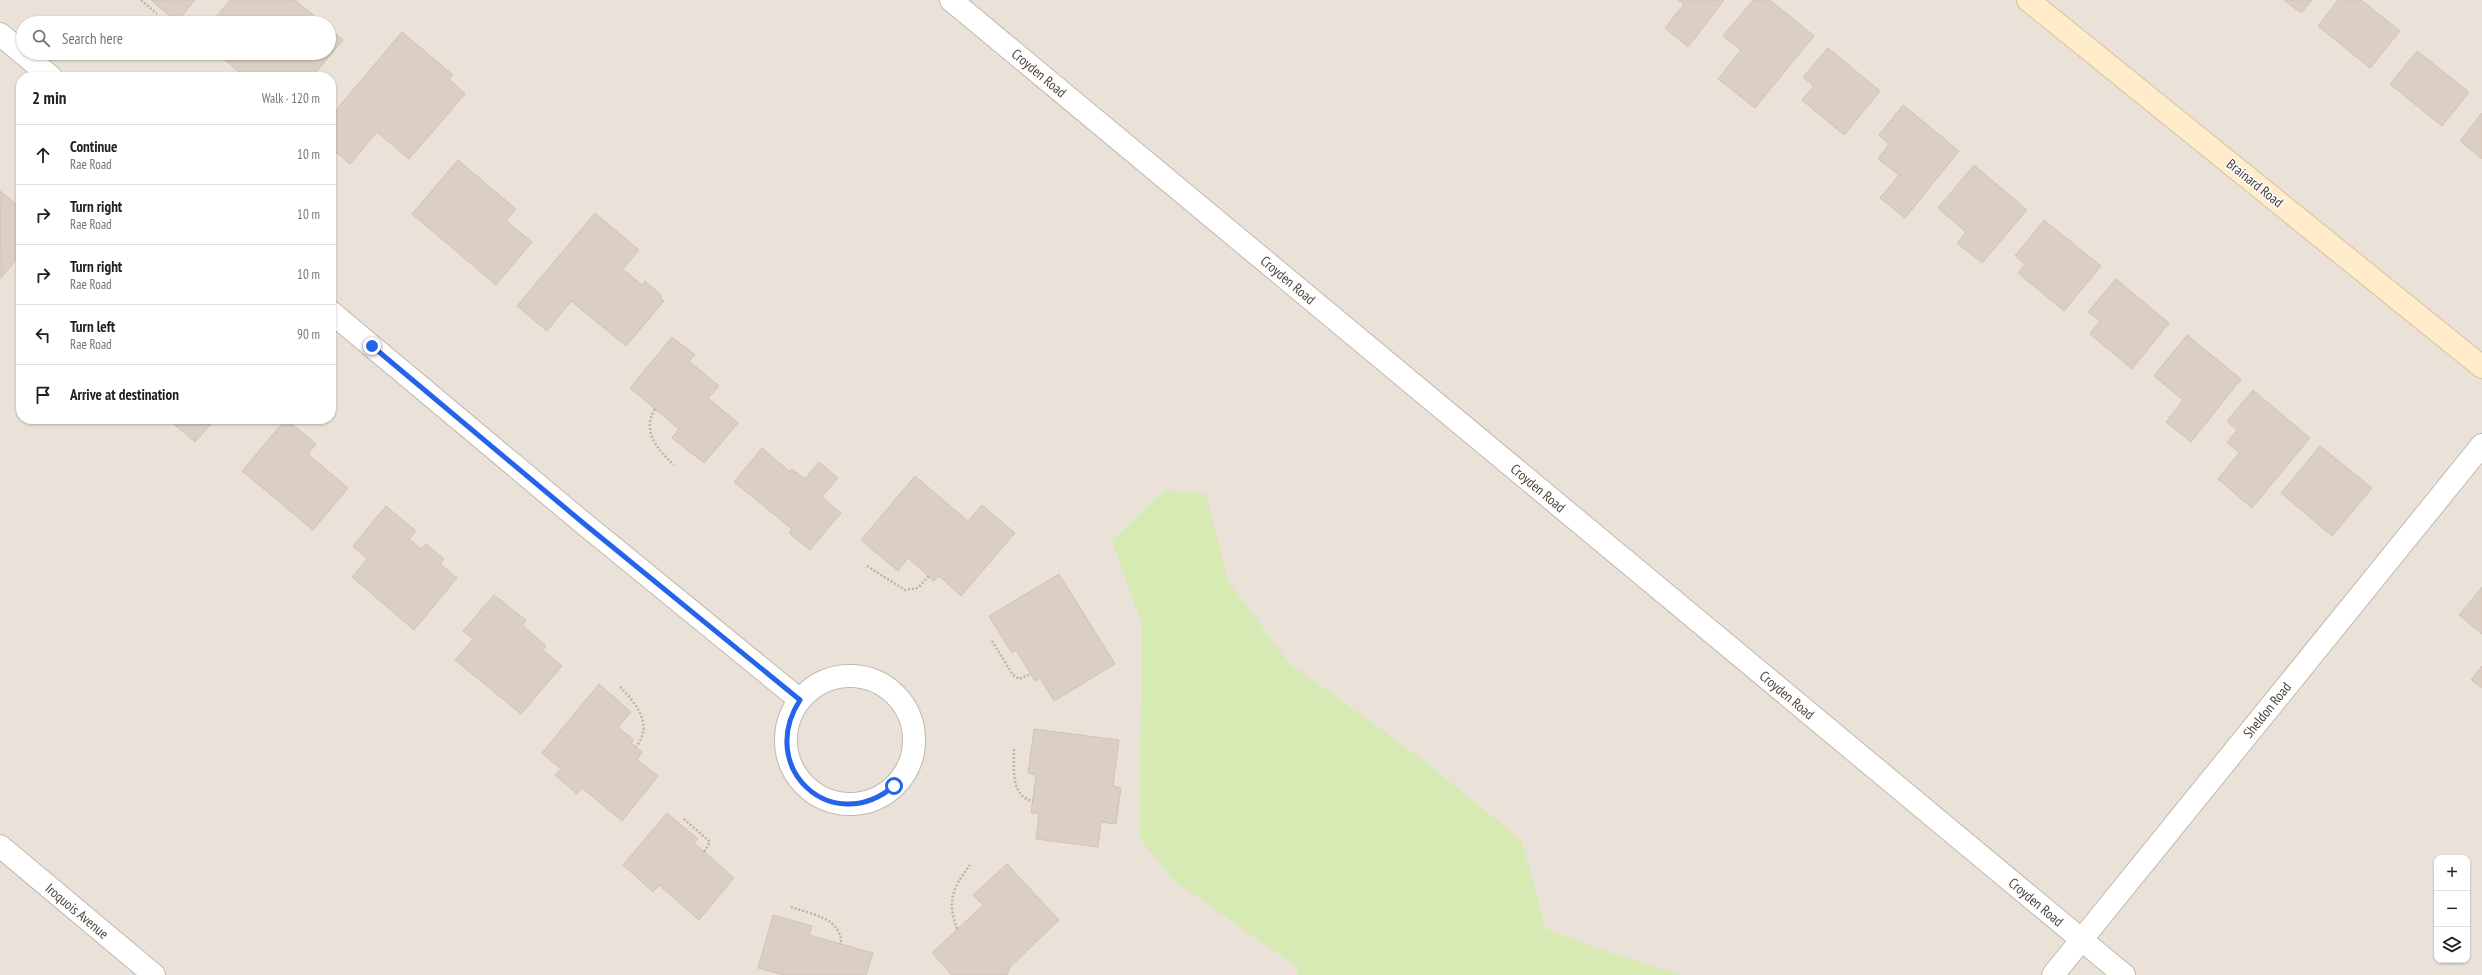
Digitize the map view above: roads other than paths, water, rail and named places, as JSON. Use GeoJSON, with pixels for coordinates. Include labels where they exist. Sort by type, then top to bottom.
{"type":"FeatureCollection","features":[{"type":"Feature","properties":{"kind":"street","name":"Croyden Road"},"geometry":{"type":"LineString","coordinates":[[952,0],[2124,975]]}},
{"type":"Feature","properties":{"kind":"street","name":"Brainard Road"},"geometry":{"type":"LineString","coordinates":[[2028,0],[2482,367]]}},
{"type":"Feature","properties":{"kind":"street"},"geometry":{"type":"LineString","coordinates":[[0,34],[16,47]]}},
{"type":"Feature","properties":{"kind":"street"},"geometry":{"type":"LineString","coordinates":[[31,60],[46,72]]}},
{"type":"Feature","properties":{"kind":"street"},"geometry":{"type":"LineString","coordinates":[[336,316],[582,522],[800,700]]}},
{"type":"Feature","properties":{"kind":"street","name":"Sheldon Road"},"geometry":{"type":"LineString","coordinates":[[2053,975],[2482,445]]}},
{"type":"Feature","properties":{"kind":"street"},"geometry":{"type":"LineString","coordinates":[[844,676],[861,676],[877,682],[891,691],[903,704],[912,721],[914,740],[912,758],[905,773],[882,796],[868,802],[838,803],[811,792],[793,770],[788,757],[786,743],[787,728],[791,713],[800,700],[812,688],[828,680],[844,676]]}},
{"type":"Feature","properties":{"kind":"street","name":"Iroquois Avenue"},"geometry":{"type":"LineString","coordinates":[[0,846],[154,975]]}}]}
